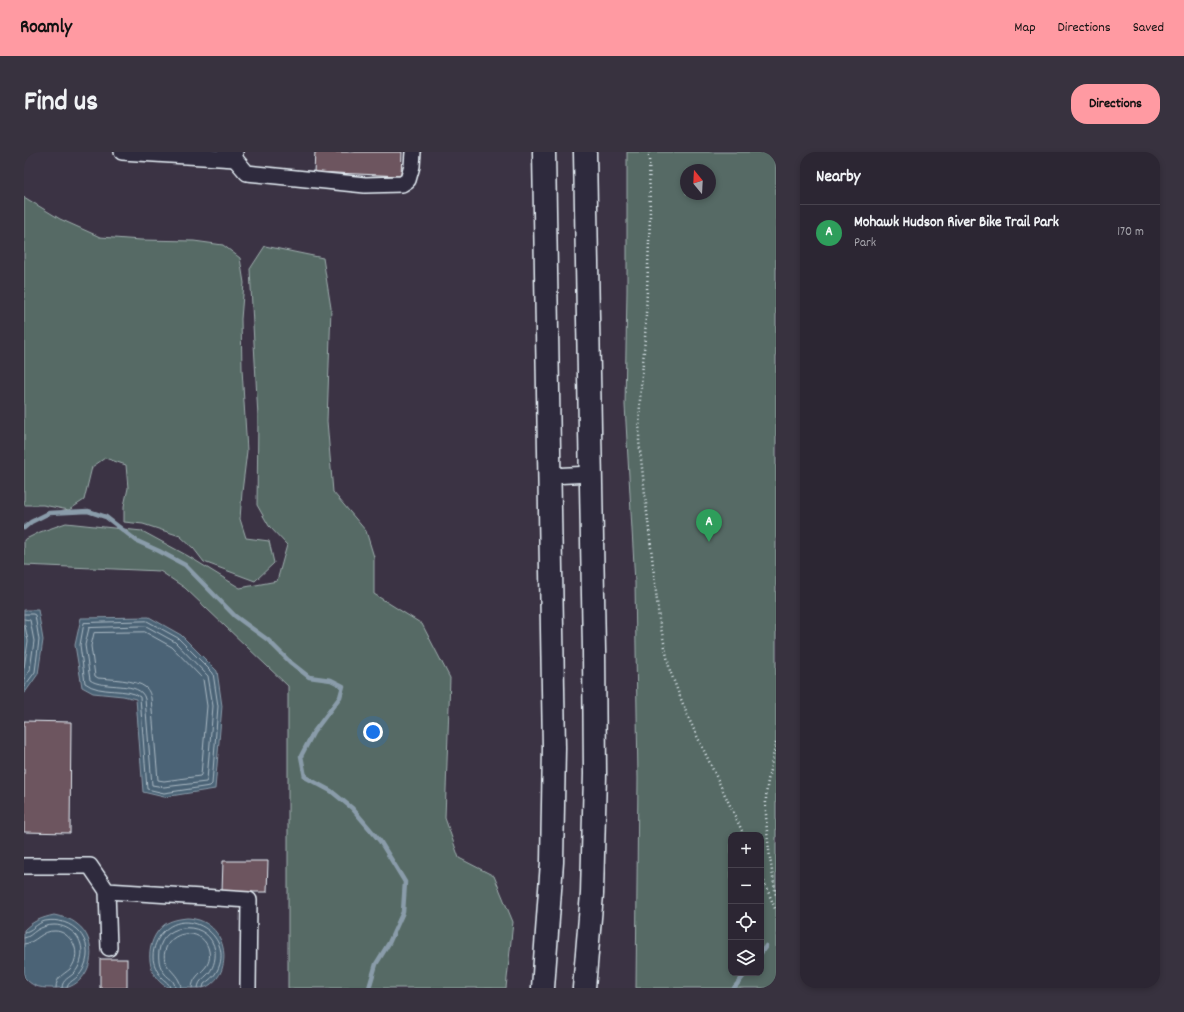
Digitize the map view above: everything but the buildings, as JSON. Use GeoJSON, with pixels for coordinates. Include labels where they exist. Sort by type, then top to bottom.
{"type":"FeatureCollection","features":[{"type":"Feature","properties":{"kind":"highway"},"geometry":{"type":"LineString","coordinates":[[543,988],[549,909],[554,748],[544,152]]}},
{"type":"Feature","properties":{"kind":"highway"},"geometry":{"type":"LineString","coordinates":[[584,988],[592,894],[595,774],[585,152]]}},
{"type":"Feature","properties":{"kind":"lane"},"geometry":{"type":"LineString","coordinates":[[122,152],[235,155],[247,174],[365,184],[402,184],[408,180],[412,166],[413,152]]}},
{"type":"Feature","properties":{"kind":"lane"},"geometry":{"type":"LineString","coordinates":[[550,476],[591,474]]}},
{"type":"Feature","properties":{"kind":"lane"},"geometry":{"type":"LineString","coordinates":[[24,866],[90,866],[107,891],[109,948]]}},
{"type":"Feature","properties":{"kind":"lane"},"geometry":{"type":"LineString","coordinates":[[107,891],[248,900],[248,988]]}},
{"type":"Feature","properties":{"kind":"path"},"geometry":{"type":"LineString","coordinates":[[649,152],[650,218],[645,338],[640,399],[640,441],[659,619],[670,672],[688,717],[743,832]]}},
{"type":"Feature","properties":{"kind":"path"},"geometry":{"type":"LineString","coordinates":[[776,743],[766,797],[768,843],[776,897]]}},
{"type":"Feature","properties":{"kind":"path"},"geometry":{"type":"LineString","coordinates":[[764,881],[776,911]]}},
{"type":"Feature","properties":{"kind":"green space"},"geometry":{"type":"Polygon","coordinates":[[[627,152],[776,152],[776,988],[636,988],[638,779],[635,583],[625,405],[627,152]]]}},
{"type":"Feature","properties":{"kind":"green space"},"geometry":{"type":"Polygon","coordinates":[[[24,197],[60,219],[100,237],[141,240],[194,241],[223,245],[240,258],[244,283],[241,319],[242,369],[247,451],[240,519],[246,538],[269,541],[274,563],[255,581],[204,562],[194,549],[180,536],[143,524],[124,522],[124,506],[128,488],[126,465],[105,458],[92,467],[84,500],[69,510],[43,505],[24,505],[24,197]]]}},
{"type":"Feature","properties":{"kind":"green space"},"geometry":{"type":"Polygon","coordinates":[[[265,246],[323,258],[331,308],[327,421],[333,492],[366,531],[374,557],[374,594],[422,624],[450,678],[445,818],[459,858],[494,876],[513,922],[506,988],[288,988],[288,686],[185,588],[160,571],[24,565],[24,540],[40,532],[66,523],[142,531],[188,556],[240,588],[277,581],[287,545],[269,526],[257,505],[258,417],[250,269],[265,246]]]}},
{"type":"Feature","properties":{"kind":"water"},"geometry":{"type":"Polygon","coordinates":[[[24,610],[38,610],[43,640],[38,674],[24,694],[24,610]]]}},
{"type":"Feature","properties":{"kind":"water"},"geometry":{"type":"Polygon","coordinates":[[[149,617],[181,635],[217,671],[222,706],[215,789],[164,797],[143,792],[136,699],[93,693],[82,687],[75,645],[81,618],[149,617]]]}},
{"type":"Feature","properties":{"kind":"water"},"geometry":{"type":"Polygon","coordinates":[[[54,915],[69,919],[84,931],[91,948],[91,957],[84,975],[78,982],[69,987],[42,988],[30,983],[24,977],[24,930],[38,920],[54,915]]]}},
{"type":"Feature","properties":{"kind":"water"},"geometry":{"type":"Polygon","coordinates":[[[192,918],[206,923],[217,934],[221,940],[224,954],[222,969],[216,980],[206,987],[167,987],[159,982],[151,966],[150,957],[153,939],[158,931],[167,923],[178,919],[192,918]]]}},
{"type":"Feature","properties":{"kind":"waterway"},"geometry":{"type":"LineString","coordinates":[[24,528],[31,522],[49,513],[88,511],[106,517],[137,541],[185,565],[235,616],[268,640],[290,662],[309,677],[331,680],[343,686],[340,697],[313,733],[301,756],[305,777],[331,791],[352,808],[380,841],[405,882],[403,912],[389,943],[376,964],[369,988]]}},
{"type":"Feature","properties":{"kind":"waterway"},"geometry":{"type":"LineString","coordinates":[[734,988],[744,976]]}},
{"type":"Feature","properties":{"kind":"place","name":"Mohawk Hudson River Bike Trail Park"},"geometry":{"type":"Point","coordinates":[709,542]}}]}
